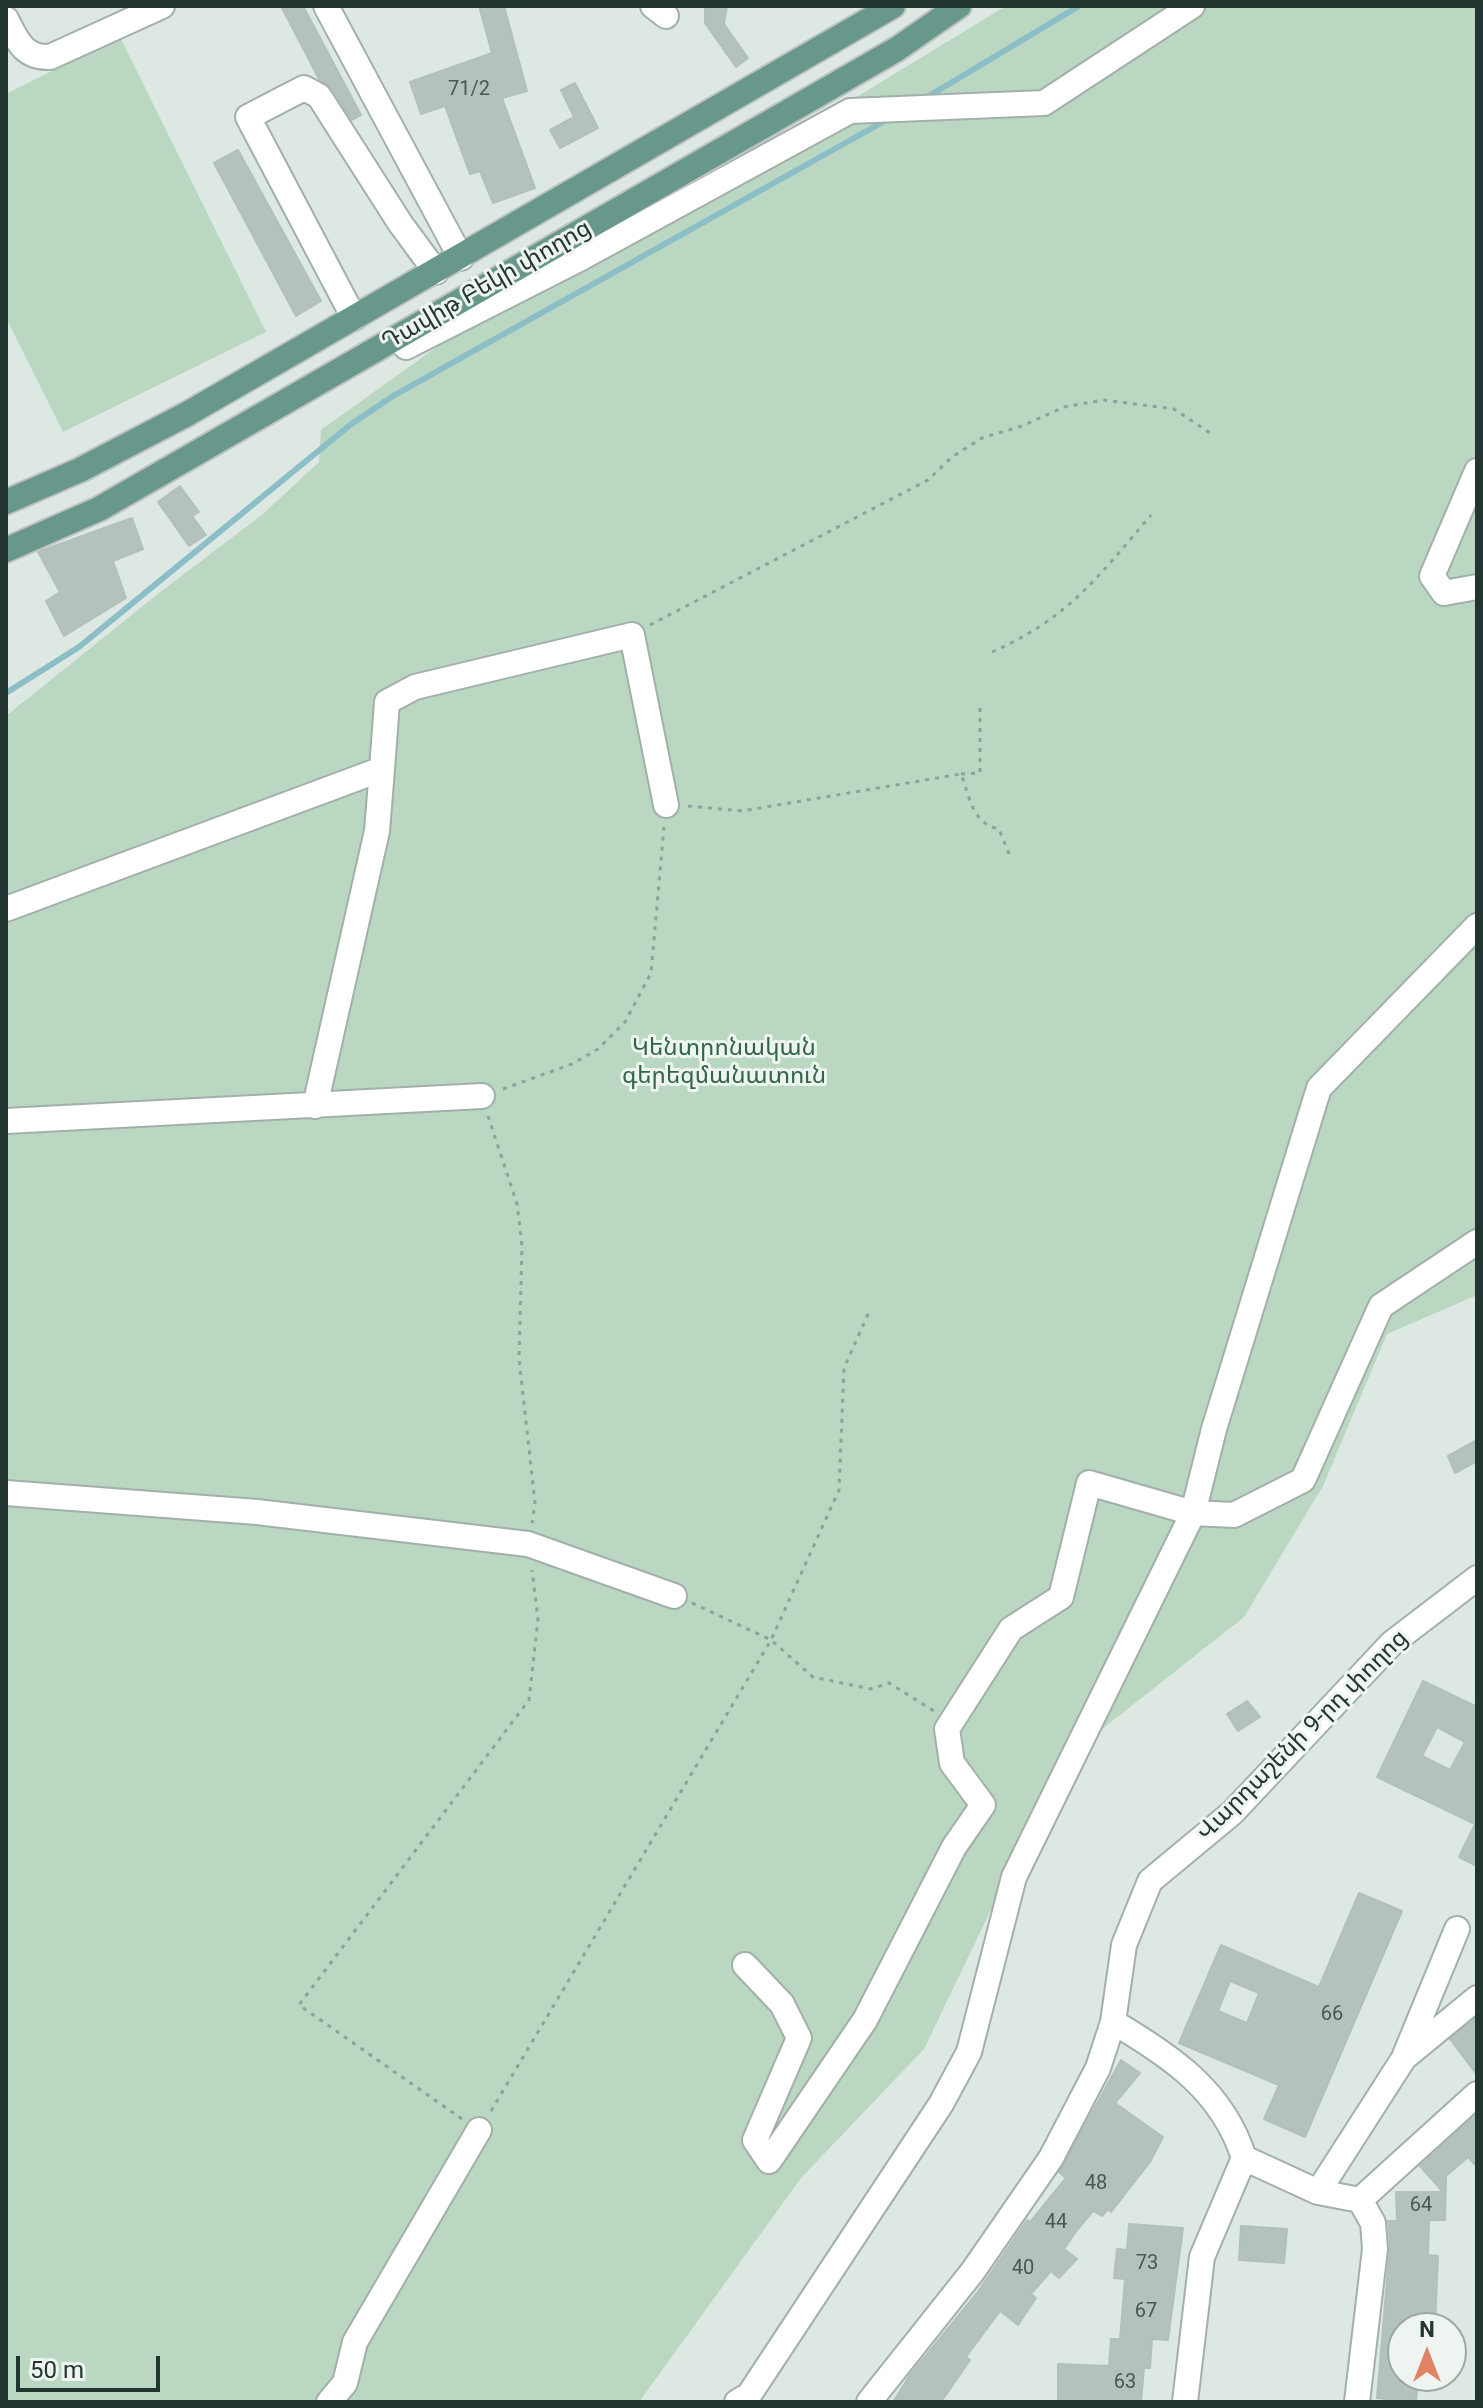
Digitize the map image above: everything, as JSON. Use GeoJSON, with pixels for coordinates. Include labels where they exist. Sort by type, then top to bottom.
{"type":"FeatureCollection","features":[{"type":"Feature","properties":{"kind":"main road","name":"Դավիթ Բեկի փողոց"},"geometry":{"type":"LineString","coordinates":[[6,502],[80,470],[176,420],[893,6]]}},
{"type":"Feature","properties":{"kind":"main road","name":"Դավիթ Բեկի փողոց"},"geometry":{"type":"LineString","coordinates":[[6,550],[99,509],[897,49],[959,6]]}},
{"type":"Feature","properties":{"kind":"street"},"geometry":{"type":"LineString","coordinates":[[6,19],[21,48],[41,57],[50,57],[162,6]]}},
{"type":"Feature","properties":{"kind":"street"},"geometry":{"type":"LineString","coordinates":[[326,6],[461,258]]}},
{"type":"Feature","properties":{"kind":"street"},"geometry":{"type":"LineString","coordinates":[[399,337],[406,347],[581,258],[850,111],[1044,103],[1192,6]]}},
{"type":"Feature","properties":{"kind":"street"},"geometry":{"type":"LineString","coordinates":[[354,318],[248,117],[304,88],[319,96],[400,223],[436,272]]}},
{"type":"Feature","properties":{"kind":"street"},"geometry":{"type":"LineString","coordinates":[[1477,471],[1432,576],[1444,593],[1477,587]]}},
{"type":"Feature","properties":{"kind":"street"},"geometry":{"type":"LineString","coordinates":[[315,1106],[377,831],[387,702],[415,687],[632,635],[666,805]]}},
{"type":"Feature","properties":{"kind":"street"},"geometry":{"type":"LineString","coordinates":[[6,909],[382,769]]}},
{"type":"Feature","properties":{"kind":"street"},"geometry":{"type":"LineString","coordinates":[[737,2402],[749,2395],[807,2308],[941,2104],[969,2052],[1014,1877],[1193,1513],[1214,1429],[1319,1088],[1477,926]]}},
{"type":"Feature","properties":{"kind":"street"},"geometry":{"type":"LineString","coordinates":[[6,1121],[482,1096]]}},
{"type":"Feature","properties":{"kind":"street"},"geometry":{"type":"LineString","coordinates":[[745,1965],[782,2004],[799,2038],[755,2140],[769,2161],[865,2020],[954,1847],[983,1805],[952,1763],[947,1729],[1011,1629],[1061,1597],[1089,1483],[1193,1513],[1234,1515],[1303,1480],[1381,1306],[1477,1242]]}},
{"type":"Feature","properties":{"kind":"street"},"geometry":{"type":"LineString","coordinates":[[6,1493],[257,1512],[528,1544],[674,1596]]}},
{"type":"Feature","properties":{"kind":"street","name":"Վարդաշենի 9-րդ փողոց"},"geometry":{"type":"LineString","coordinates":[[869,2402],[973,2271],[1051,2158],[1098,2068],[1113,2022],[1124,1945],[1150,1881],[1232,1813],[1392,1643],[1477,1578]]}},
{"type":"Feature","properties":{"kind":"street"},"geometry":{"type":"LineString","coordinates":[[1318,2192],[1404,2058],[1457,1929]]}},
{"type":"Feature","properties":{"kind":"street"},"geometry":{"type":"LineString","coordinates":[[1404,2058],[1477,1998]]}},
{"type":"Feature","properties":{"kind":"street"},"geometry":{"type":"LineString","coordinates":[[1113,2022],[1180,2062],[1233,2129],[1244,2158],[1202,2257],[1185,2402]]}},
{"type":"Feature","properties":{"kind":"street"},"geometry":{"type":"LineString","coordinates":[[1360,2200],[1477,2094]]}},
{"type":"Feature","properties":{"kind":"street"},"geometry":{"type":"LineString","coordinates":[[329,2402],[345,2383],[355,2342],[479,2130]]}},
{"type":"Feature","properties":{"kind":"street"},"geometry":{"type":"LineString","coordinates":[[1244,2158],[1318,2192],[1360,2200],[1373,2223],[1375,2249],[1357,2402]]}},
{"type":"Feature","properties":{"kind":"path"},"geometry":{"type":"LineString","coordinates":[[632,635],[928,480],[952,457],[982,438],[1022,426],[1064,407],[1103,400],[1174,409],[1210,433]]}},
{"type":"Feature","properties":{"kind":"path"},"geometry":{"type":"LineString","coordinates":[[992,652],[1025,637],[1070,605],[1096,582],[1151,515]]}},
{"type":"Feature","properties":{"kind":"path"},"geometry":{"type":"LineString","coordinates":[[666,805],[742,811],[980,773],[980,708]]}},
{"type":"Feature","properties":{"kind":"path"},"geometry":{"type":"LineString","coordinates":[[961,774],[976,815],[984,826],[999,829],[1009,854]]}},
{"type":"Feature","properties":{"kind":"path"},"geometry":{"type":"LineString","coordinates":[[674,1596],[771,1640],[813,1677],[871,1689],[889,1683],[918,1703],[925,1702],[933,1710],[954,1719]]}},
{"type":"Feature","properties":{"kind":"green space","name":"Կենտրոնական գերեզմանատուն"},"geometry":{"type":"Polygon","coordinates":[[[1006,6],[1477,6],[1477,1295],[1387,1334],[1323,1486],[1244,1617],[1063,1760],[924,2049],[801,2178],[639,2402],[6,2402],[6,716],[263,514],[319,462],[321,430],[576,247],[799,132],[1006,6]]]}},
{"type":"Feature","properties":{"kind":"green space"},"geometry":{"type":"Polygon","coordinates":[[[120,37],[266,332],[63,432],[6,318],[6,94],[120,37]]]}},
{"type":"Feature","properties":{"kind":"building"},"geometry":{"type":"Polygon","coordinates":[[[281,6],[303,6],[361,115],[352,120],[331,87],[319,79],[281,6]]]}},
{"type":"Feature","properties":{"kind":"building"},"geometry":{"type":"Polygon","coordinates":[[[479,6],[504,6],[527,91],[502,98],[535,188],[493,203],[480,171],[470,174],[445,106],[421,114],[410,82],[492,53],[479,6]]]}},
{"type":"Feature","properties":{"kind":"building"},"geometry":{"type":"Polygon","coordinates":[[[705,6],[727,6],[724,24],[748,58],[736,67],[705,23],[705,6]]]}},
{"type":"Feature","properties":{"kind":"building"},"geometry":{"type":"Polygon","coordinates":[[[575,83],[598,128],[560,148],[550,130],[574,117],[561,90],[575,83]]]}},
{"type":"Feature","properties":{"kind":"building"},"geometry":{"type":"Polygon","coordinates":[[[238,150],[321,301],[296,316],[214,163],[238,150]]]}},
{"type":"Feature","properties":{"kind":"building"},"geometry":{"type":"Polygon","coordinates":[[[180,486],[199,512],[192,516],[206,535],[189,546],[158,502],[180,486]]]}},
{"type":"Feature","properties":{"kind":"building"},"geometry":{"type":"Polygon","coordinates":[[[132,518],[143,549],[113,561],[126,598],[64,636],[46,601],[60,592],[38,552],[132,518]]]}},
{"type":"Feature","properties":{"kind":"building"},"geometry":{"type":"Polygon","coordinates":[[[1477,1440],[1477,1461],[1455,1473],[1448,1456],[1477,1440]]]}},
{"type":"Feature","properties":{"kind":"building"},"geometry":{"type":"Polygon","coordinates":[[[1423,1681],[1477,1707],[1477,1866],[1459,1857],[1475,1824],[1377,1777],[1423,1681]],[[1437,1727],[1422,1756],[1450,1770],[1465,1742],[1437,1727]]]}},
{"type":"Feature","properties":{"kind":"building"},"geometry":{"type":"Polygon","coordinates":[[[1247,1701],[1260,1717],[1238,1731],[1227,1714],[1247,1701]]]}},
{"type":"Feature","properties":{"kind":"building"},"geometry":{"type":"Polygon","coordinates":[[[1359,1893],[1402,1911],[1305,2137],[1264,2119],[1279,2085],[1179,2043],[1221,1945],[1319,1987],[1359,1893]],[[1230,1981],[1218,2011],[1247,2023],[1259,1993],[1230,1981]]]}},
{"type":"Feature","properties":{"kind":"building"},"geometry":{"type":"Polygon","coordinates":[[[1477,2017],[1477,2075],[1450,2039],[1477,2017]]]}},
{"type":"Feature","properties":{"kind":"building"},"geometry":{"type":"Polygon","coordinates":[[[1121,2060],[1140,2073],[1115,2103],[1163,2137],[1150,2162],[1111,2212],[1108,2209],[1102,2216],[1093,2211],[1077,2230],[1064,2249],[1077,2259],[1059,2278],[1051,2271],[1031,2294],[1036,2298],[1018,2325],[1000,2311],[966,2357],[970,2360],[941,2402],[893,2402],[910,2375],[977,2293],[1027,2220],[1030,2222],[1066,2178],[1059,2172],[1121,2060]]]}},
{"type":"Feature","properties":{"kind":"building"},"geometry":{"type":"Polygon","coordinates":[[[1477,2114],[1477,2167],[1468,2157],[1446,2176],[1445,2220],[1429,2220],[1428,2255],[1438,2256],[1436,2312],[1387,2312],[1387,2392],[1417,2392],[1416,2402],[1377,2398],[1390,2245],[1388,2221],[1397,2221],[1396,2192],[1443,2192],[1420,2166],[1477,2114]]]}},
{"type":"Feature","properties":{"kind":"building"},"geometry":{"type":"Polygon","coordinates":[[[1129,2224],[1183,2228],[1168,2340],[1152,2339],[1150,2368],[1144,2368],[1141,2402],[1058,2402],[1058,2364],[1109,2366],[1111,2339],[1120,2339],[1125,2279],[1114,2278],[1117,2249],[1127,2250],[1129,2224]]]}},
{"type":"Feature","properties":{"kind":"building"},"geometry":{"type":"Polygon","coordinates":[[[1241,2226],[1287,2229],[1284,2263],[1239,2260],[1241,2226]]]}},
{"type":"Feature","properties":{"kind":"waterway"},"geometry":{"type":"LineString","coordinates":[[924,99],[1079,6]]}},
{"type":"Feature","properties":{"kind":"waterway"},"geometry":{"type":"LineString","coordinates":[[6,693],[79,647],[350,425],[393,396],[890,118]]}}]}
